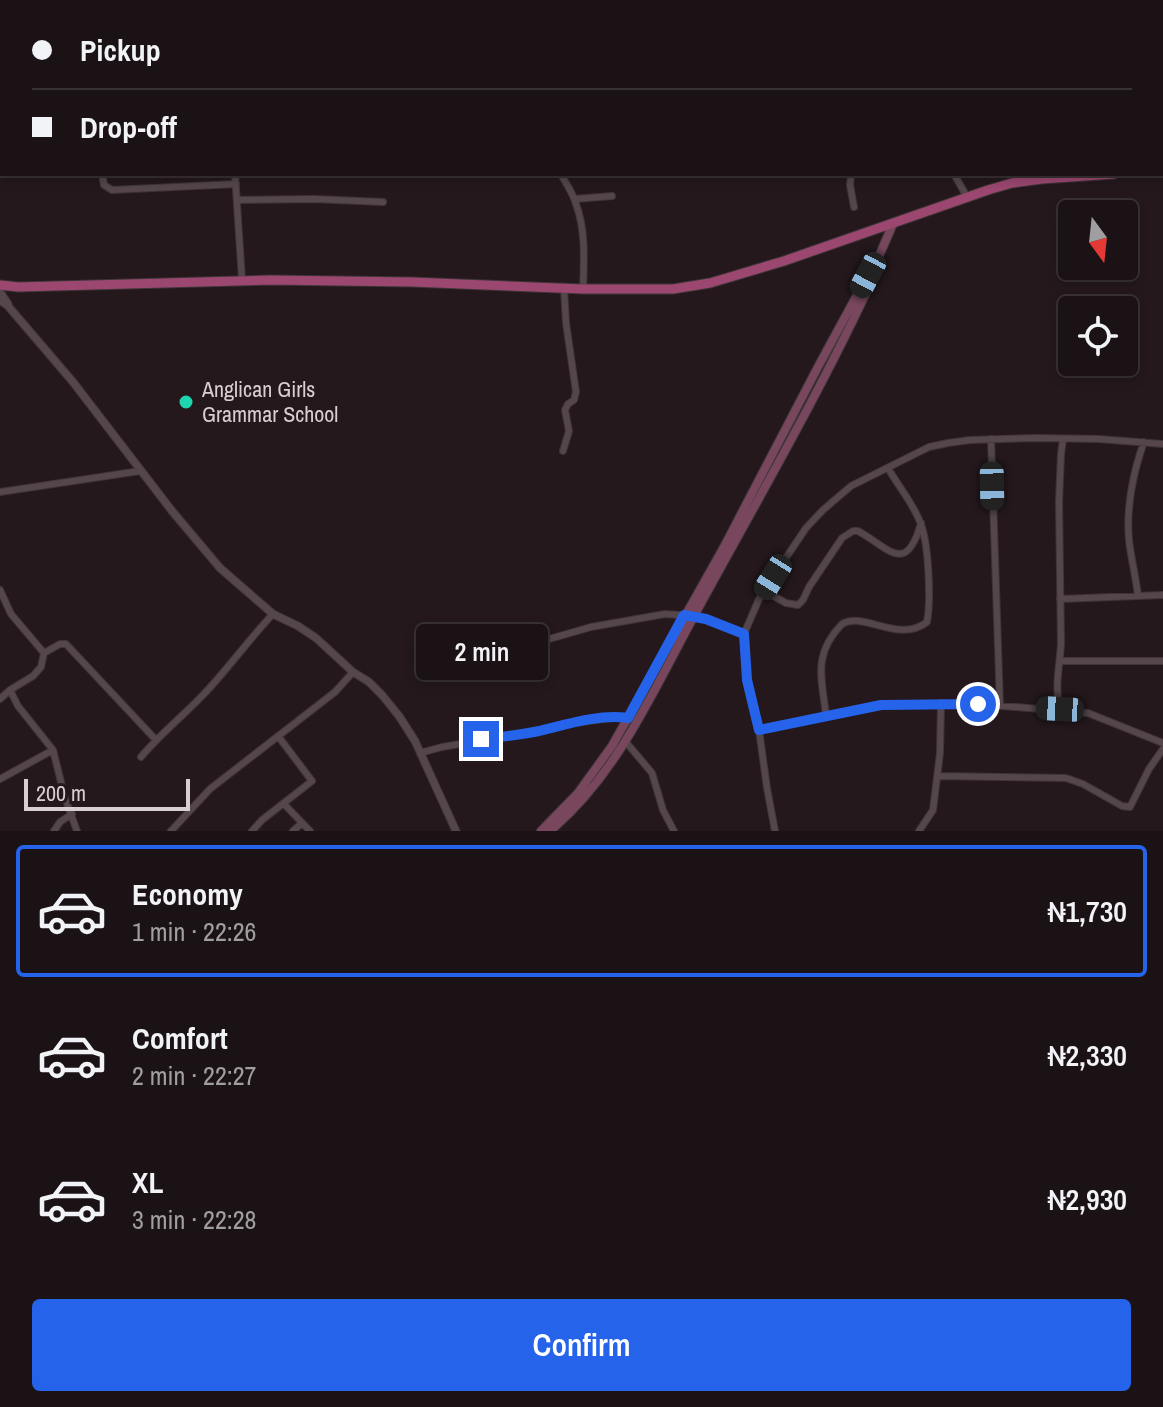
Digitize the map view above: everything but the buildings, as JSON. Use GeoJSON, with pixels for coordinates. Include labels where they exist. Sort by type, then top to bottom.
{"type":"FeatureCollection","features":[{"type":"Feature","properties":{"kind":"main road"},"geometry":{"type":"LineString","coordinates":[[0,282],[26,285],[242,280],[673,289],[697,286],[793,258],[988,190],[1026,181],[1089,176]]}},
{"type":"Feature","properties":{"kind":"main road"},"geometry":{"type":"LineString","coordinates":[[541,831],[566,807],[612,746],[724,547],[819,365],[872,272],[893,224]]}},
{"type":"Feature","properties":{"kind":"main road"},"geometry":{"type":"LineString","coordinates":[[550,831],[587,795],[625,741],[841,345],[873,277],[872,272]]}},
{"type":"Feature","properties":{"kind":"street"},"geometry":{"type":"LineString","coordinates":[[102,176],[104,185],[112,190],[236,184]]}},
{"type":"Feature","properties":{"kind":"street"},"geometry":{"type":"LineString","coordinates":[[235,176],[242,280]]}},
{"type":"Feature","properties":{"kind":"street"},"geometry":{"type":"LineString","coordinates":[[562,176],[575,199],[582,226],[583,289]]}},
{"type":"Feature","properties":{"kind":"street"},"geometry":{"type":"LineString","coordinates":[[851,176],[854,207]]}},
{"type":"Feature","properties":{"kind":"street"},"geometry":{"type":"LineString","coordinates":[[955,176],[967,197]]}},
{"type":"Feature","properties":{"kind":"street"},"geometry":{"type":"LineString","coordinates":[[575,199],[612,196]]}},
{"type":"Feature","properties":{"kind":"street"},"geometry":{"type":"LineString","coordinates":[[237,200],[383,202]]}},
{"type":"Feature","properties":{"kind":"street"},"geometry":{"type":"LineString","coordinates":[[563,451],[569,431],[565,410],[574,400],[576,392],[564,288]]}},
{"type":"Feature","properties":{"kind":"street"},"geometry":{"type":"LineString","coordinates":[[0,292],[8,306],[73,382],[140,471],[220,568],[273,614],[316,638],[382,695],[408,729],[456,831]]}},
{"type":"Feature","properties":{"kind":"street"},"geometry":{"type":"LineString","coordinates":[[0,300],[8,306]]}},
{"type":"Feature","properties":{"kind":"street"},"geometry":{"type":"LineString","coordinates":[[775,831],[759,730],[747,680],[744,634],[764,591],[806,528],[823,510],[851,486],[929,447],[959,441],[1035,438],[1163,444]]}},
{"type":"Feature","properties":{"kind":"street"},"geometry":{"type":"LineString","coordinates":[[991,439],[1000,706]]}},
{"type":"Feature","properties":{"kind":"street"},"geometry":{"type":"LineString","coordinates":[[1060,709],[1056,687],[1060,661],[1059,502],[1063,439]]}},
{"type":"Feature","properties":{"kind":"street"},"geometry":{"type":"LineString","coordinates":[[1138,596],[1128,524],[1130,500],[1144,442]]}},
{"type":"Feature","properties":{"kind":"street"},"geometry":{"type":"LineString","coordinates":[[826,716],[820,681],[821,665],[825,646],[842,624],[855,620],[880,627],[910,629],[927,622],[927,571],[921,523],[888,468]]}},
{"type":"Feature","properties":{"kind":"street"},"geometry":{"type":"LineString","coordinates":[[0,492],[140,471]]}},
{"type":"Feature","properties":{"kind":"street"},"geometry":{"type":"LineString","coordinates":[[764,591],[786,603],[798,605],[847,533],[858,531],[898,555],[912,545],[921,523]]}},
{"type":"Feature","properties":{"kind":"street"},"geometry":{"type":"LineString","coordinates":[[0,590],[11,614],[44,653]]}},
{"type":"Feature","properties":{"kind":"street"},"geometry":{"type":"LineString","coordinates":[[1060,599],[1163,595]]}},
{"type":"Feature","properties":{"kind":"street"},"geometry":{"type":"LineString","coordinates":[[141,757],[241,653],[273,614]]}},
{"type":"Feature","properties":{"kind":"street"},"geometry":{"type":"LineString","coordinates":[[490,656],[605,623],[665,614],[694,616],[744,634]]}},
{"type":"Feature","properties":{"kind":"street"},"geometry":{"type":"LineString","coordinates":[[0,699],[33,676],[41,667],[44,653],[66,644],[156,740]]}},
{"type":"Feature","properties":{"kind":"street"},"geometry":{"type":"LineString","coordinates":[[1060,661],[1163,661]]}},
{"type":"Feature","properties":{"kind":"street"},"geometry":{"type":"LineString","coordinates":[[171,831],[210,789],[335,692],[353,672]]}},
{"type":"Feature","properties":{"kind":"street"},"geometry":{"type":"LineString","coordinates":[[10,690],[18,706],[53,750],[77,831]]}},
{"type":"Feature","properties":{"kind":"street"},"geometry":{"type":"LineString","coordinates":[[919,831],[933,810],[940,753],[941,703]]}},
{"type":"Feature","properties":{"kind":"street"},"geometry":{"type":"LineString","coordinates":[[759,730],[881,705],[941,703],[1077,711],[1101,717],[1163,746],[1130,807],[1066,778],[938,776]]}},
{"type":"Feature","properties":{"kind":"street"},"geometry":{"type":"LineString","coordinates":[[420,753],[566,724],[628,718]]}},
{"type":"Feature","properties":{"kind":"street"},"geometry":{"type":"LineString","coordinates":[[252,831],[312,781],[278,736]]}},
{"type":"Feature","properties":{"kind":"street"},"geometry":{"type":"LineString","coordinates":[[625,741],[652,773],[663,810],[674,831]]}},
{"type":"Feature","properties":{"kind":"street"},"geometry":{"type":"LineString","coordinates":[[0,779],[53,750]]}},
{"type":"Feature","properties":{"kind":"street"},"geometry":{"type":"LineString","coordinates":[[284,804],[310,831]]}},
{"type":"Feature","properties":{"kind":"street"},"geometry":{"type":"LineString","coordinates":[[54,831],[60,822],[72,814]]}},
{"type":"Feature","properties":{"kind":"street"},"geometry":{"type":"LineString","coordinates":[[293,831],[302,823]]}},
{"type":"Feature","properties":{"kind":"place","name":"Anglican Girls Grammar School"},"geometry":{"type":"Point","coordinates":[186,402]}},
{"type":"Feature","properties":{"kind":"route"},"geometry":{"type":"LineString","coordinates":[[481,739],[566,724],[628,718],[684,615],[706,619],[744,634],[747,680],[759,730],[881,705],[978,704]]}}]}
